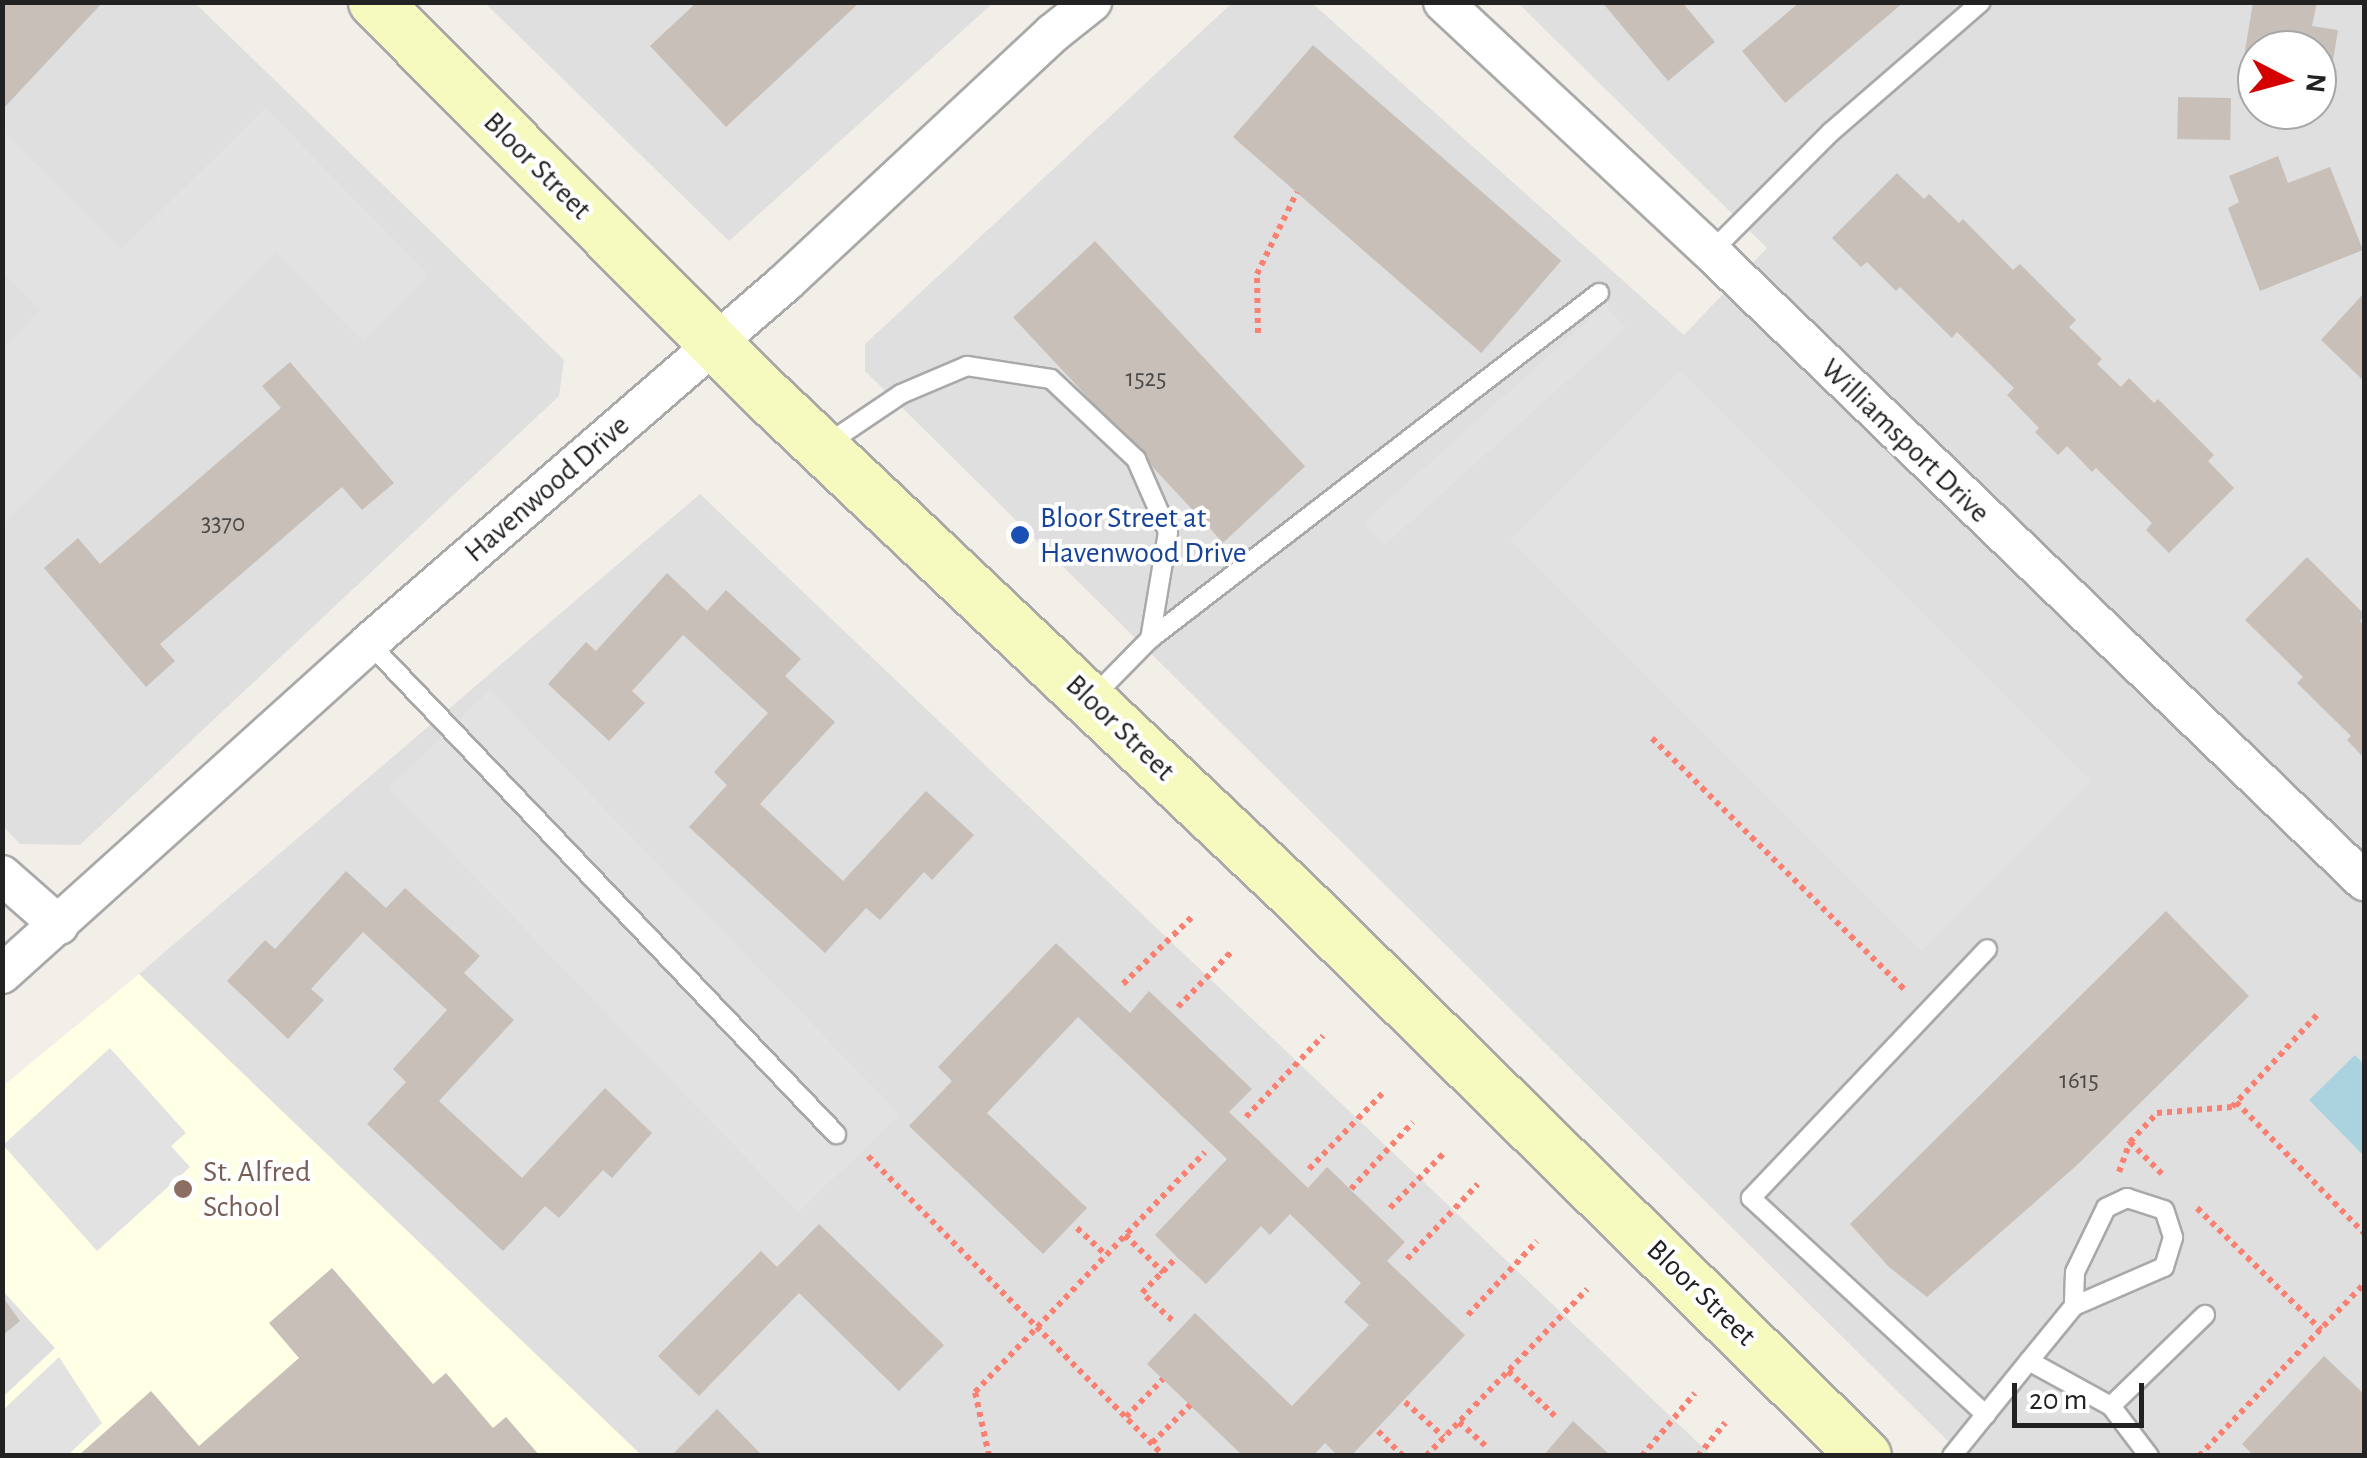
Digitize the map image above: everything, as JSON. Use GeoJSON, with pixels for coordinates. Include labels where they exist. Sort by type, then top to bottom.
{"type":"FeatureCollection","features":[{"type":"Feature","properties":{"kind":"main road","name":"Bloor Street"},"geometry":{"type":"LineString","coordinates":[[374,2],[716,344],[1090,700],[1865,1456]]}},
{"type":"Feature","properties":{"kind":"street","name":"Havenwood Drive"},"geometry":{"type":"LineString","coordinates":[[2,974],[369,643],[716,344],[1092,2]]}},
{"type":"Feature","properties":{"kind":"street","name":"Williamsport Drive"},"geometry":{"type":"LineString","coordinates":[[1443,2],[1711,252],[2364,880]]}},
{"type":"Feature","properties":{"kind":"street"},"geometry":{"type":"LineString","coordinates":[[2,875],[59,925]]}},
{"type":"Feature","properties":{"kind":"lane"},"geometry":{"type":"LineString","coordinates":[[1711,252],[1831,132],[1981,2]]}},
{"type":"Feature","properties":{"kind":"lane"},"geometry":{"type":"LineString","coordinates":[[1090,700],[1150,639],[1599,293]]}},
{"type":"Feature","properties":{"kind":"lane"},"geometry":{"type":"LineString","coordinates":[[823,446],[901,394],[967,366],[1051,379],[1136,459],[1168,532],[1150,639]]}},
{"type":"Feature","properties":{"kind":"lane"},"geometry":{"type":"LineString","coordinates":[[369,643],[836,1134]]}},
{"type":"Feature","properties":{"kind":"lane"},"geometry":{"type":"LineString","coordinates":[[1986,1415],[1751,1198],[1987,948]]}},
{"type":"Feature","properties":{"kind":"lane"},"geometry":{"type":"LineString","coordinates":[[1952,1456],[2074,1306],[2164,1267],[2173,1237],[2164,1210],[2127,1198],[2106,1208],[2075,1272],[2074,1306]]}},
{"type":"Feature","properties":{"kind":"lane"},"geometry":{"type":"LineString","coordinates":[[2112,1406],[2206,1316]]}},
{"type":"Feature","properties":{"kind":"lane"},"geometry":{"type":"LineString","coordinates":[[2028,1362],[2112,1406],[2150,1456]]}},
{"type":"Feature","properties":{"kind":"path"},"geometry":{"type":"LineString","coordinates":[[1258,332],[1257,274],[1297,192]]}},
{"type":"Feature","properties":{"kind":"path"},"geometry":{"type":"LineString","coordinates":[[1652,738],[1927,1012]]}},
{"type":"Feature","properties":{"kind":"path"},"geometry":{"type":"LineString","coordinates":[[1123,984],[1194,916]]}},
{"type":"Feature","properties":{"kind":"path"},"geometry":{"type":"LineString","coordinates":[[1178,1007],[1232,951]]}},
{"type":"Feature","properties":{"kind":"path"},"geometry":{"type":"LineString","coordinates":[[2130,1142],[2157,1113],[2232,1107],[2317,1015]]}},
{"type":"Feature","properties":{"kind":"path"},"geometry":{"type":"LineString","coordinates":[[1246,1118],[1322,1036]]}},
{"type":"Feature","properties":{"kind":"path"},"geometry":{"type":"LineString","coordinates":[[1309,1170],[1383,1093]]}},
{"type":"Feature","properties":{"kind":"path"},"geometry":{"type":"LineString","coordinates":[[2236,1102],[2364,1233]]}},
{"type":"Feature","properties":{"kind":"path"},"geometry":{"type":"LineString","coordinates":[[1350,1189],[1413,1122]]}},
{"type":"Feature","properties":{"kind":"path"},"geometry":{"type":"LineString","coordinates":[[989,1456],[975,1392],[1205,1152]]}},
{"type":"Feature","properties":{"kind":"path"},"geometry":{"type":"LineString","coordinates":[[1390,1208],[1444,1153]]}},
{"type":"Feature","properties":{"kind":"path"},"geometry":{"type":"LineString","coordinates":[[868,1156],[1164,1456]]}},
{"type":"Feature","properties":{"kind":"path"},"geometry":{"type":"LineString","coordinates":[[1406,1259],[1478,1184]]}},
{"type":"Feature","properties":{"kind":"path"},"geometry":{"type":"LineString","coordinates":[[1078,1228],[1106,1255]]}},
{"type":"Feature","properties":{"kind":"path"},"geometry":{"type":"LineString","coordinates":[[1124,1235],[1164,1273]]}},
{"type":"Feature","properties":{"kind":"path"},"geometry":{"type":"LineString","coordinates":[[1468,1316],[1537,1241]]}},
{"type":"Feature","properties":{"kind":"path"},"geometry":{"type":"LineString","coordinates":[[1172,1320],[1142,1294],[1178,1257]]}},
{"type":"Feature","properties":{"kind":"path"},"geometry":{"type":"LineString","coordinates":[[2200,1456],[2364,1284]]}},
{"type":"Feature","properties":{"kind":"path"},"geometry":{"type":"LineString","coordinates":[[1426,1456],[1587,1289]]}},
{"type":"Feature","properties":{"kind":"path"},"geometry":{"type":"LineString","coordinates":[[1508,1371],[1556,1417]]}},
{"type":"Feature","properties":{"kind":"path"},"geometry":{"type":"LineString","coordinates":[[1126,1417],[1163,1380]]}},
{"type":"Feature","properties":{"kind":"path"},"geometry":{"type":"LineString","coordinates":[[1642,1456],[1694,1392]]}},
{"type":"Feature","properties":{"kind":"path"},"geometry":{"type":"LineString","coordinates":[[1406,1402],[1444,1437]]}},
{"type":"Feature","properties":{"kind":"path"},"geometry":{"type":"LineString","coordinates":[[1152,1444],[1190,1405]]}},
{"type":"Feature","properties":{"kind":"path"},"geometry":{"type":"LineString","coordinates":[[1459,1422],[1486,1446]]}},
{"type":"Feature","properties":{"kind":"path"},"geometry":{"type":"LineString","coordinates":[[1698,1456],[1725,1423]]}},
{"type":"Feature","properties":{"kind":"path"},"geometry":{"type":"LineString","coordinates":[[1378,1431],[1403,1456]]}},
{"type":"Feature","properties":{"kind":"shaded area"},"geometry":{"type":"Polygon","coordinates":[[[2,3],[195,3],[564,360],[559,396],[80,845],[20,844],[3,826],[2,3]]]}},
{"type":"Feature","properties":{"kind":"shaded area"},"geometry":{"type":"Polygon","coordinates":[[[485,3],[993,3],[729,241],[485,3]]]}},
{"type":"Feature","properties":{"kind":"shaded area"},"geometry":{"type":"Polygon","coordinates":[[[1232,3],[1312,3],[1684,335],[1767,248],[1518,3],[2364,3],[2364,1455],[1962,1455],[865,371],[865,344],[1232,3]]]}},
{"type":"Feature","properties":{"kind":"shaded area"},"geometry":{"type":"Polygon","coordinates":[[[265,108],[429,275],[363,341],[276,253],[3,524],[3,348],[40,310],[3,272],[3,130],[121,250],[265,108]]]}},
{"type":"Feature","properties":{"kind":"shaded area"},"geometry":{"type":"Polygon","coordinates":[[[1605,305],[1626,328],[1384,546],[1363,522],[1605,305]]]}},
{"type":"Feature","properties":{"kind":"shaded area"},"geometry":{"type":"Polygon","coordinates":[[[1680,370],[2092,782],[1922,951],[1510,540],[1680,370]]]}},
{"type":"Feature","properties":{"kind":"shaded area"},"geometry":{"type":"Polygon","coordinates":[[[700,494],[1711,1455],[641,1455],[139,974],[700,494]]]}},
{"type":"Feature","properties":{"kind":"shaded area"},"geometry":{"type":"Polygon","coordinates":[[[490,690],[900,1114],[798,1212],[389,788],[490,690]]]}},
{"type":"Feature","properties":{"kind":"shaded area","name":"St. Alfred School"},"geometry":{"type":"Polygon","coordinates":[[[139,974],[641,1455],[3,1455],[3,1397],[55,1348],[3,1291],[3,1086],[139,974]]]}},
{"type":"Feature","properties":{"kind":"shaded area"},"geometry":{"type":"Polygon","coordinates":[[[110,1048],[186,1133],[171,1146],[190,1167],[97,1251],[3,1145],[110,1048]]]}},
{"type":"Feature","properties":{"kind":"shaded area"},"geometry":{"type":"Polygon","coordinates":[[[3,1291],[55,1348],[3,1397],[3,1291]]]}},
{"type":"Feature","properties":{"kind":"shaded area"},"geometry":{"type":"Polygon","coordinates":[[[59,1357],[102,1423],[68,1455],[3,1455],[3,1410],[59,1357]]]}},
{"type":"Feature","properties":{"kind":"water"},"geometry":{"type":"Polygon","coordinates":[[[2355,1055],[2364,1064],[2364,1156],[2309,1100],[2355,1055]]]}},
{"type":"Feature","properties":{"kind":"building"},"geometry":{"type":"Polygon","coordinates":[[[2,2],[103,2],[2,110],[2,2]]]}},
{"type":"Feature","properties":{"kind":"building"},"geometry":{"type":"Polygon","coordinates":[[[697,2],[860,2],[726,127],[650,46],[697,2]]]}},
{"type":"Feature","properties":{"kind":"building"},"geometry":{"type":"Polygon","coordinates":[[[1602,2],[1682,2],[1715,42],[1668,81],[1602,2]]]}},
{"type":"Feature","properties":{"kind":"building"},"geometry":{"type":"Polygon","coordinates":[[[1800,2],[1904,2],[1785,103],[1742,51],[1800,2]]]}},
{"type":"Feature","properties":{"kind":"building"},"geometry":{"type":"Polygon","coordinates":[[[2253,2],[2317,2],[2312,26],[2338,30],[2337,36],[2337,30],[2248,30],[2253,2]]]}},
{"type":"Feature","properties":{"kind":"building"},"geometry":{"type":"Polygon","coordinates":[[[1313,45],[1561,261],[1481,353],[1233,137],[1313,45]]]}},
{"type":"Feature","properties":{"kind":"building"},"geometry":{"type":"Polygon","coordinates":[[[2178,97],[2231,98],[2230,140],[2177,139],[2178,97]]]}},
{"type":"Feature","properties":{"kind":"building"},"geometry":{"type":"Polygon","coordinates":[[[2278,156],[2288,183],[2330,167],[2363,250],[2260,291],[2228,208],[2239,202],[2229,176],[2278,156]]]}},
{"type":"Feature","properties":{"kind":"building"},"geometry":{"type":"Polygon","coordinates":[[[1897,173],[1924,199],[1929,194],[1959,223],[1963,219],[2013,270],[2020,264],[2076,320],[2069,327],[2102,359],[2097,364],[2121,387],[2129,378],[2154,403],[2158,399],[2214,455],[2208,461],[2234,488],[2169,553],[2146,530],[2152,523],[2096,468],[2092,472],[2067,446],[2058,455],[2035,432],[2039,428],[2007,395],[2014,388],[1957,332],[1952,338],[1900,287],[1896,291],[1867,262],[1861,267],[1832,238],[1897,173]]]}},
{"type":"Feature","properties":{"kind":"building"},"geometry":{"type":"Polygon","coordinates":[[[1095,241],[1305,466],[1223,543],[1013,317],[1095,241]]]}},
{"type":"Feature","properties":{"kind":"building"},"geometry":{"type":"Polygon","coordinates":[[[2364,293],[2364,381],[2321,340],[2364,293]]]}},
{"type":"Feature","properties":{"kind":"building"},"geometry":{"type":"Polygon","coordinates":[[[290,362],[394,483],[362,510],[342,487],[160,644],[175,661],[146,687],[44,568],[78,538],[100,564],[281,408],[262,386],[290,362]]]}},
{"type":"Feature","properties":{"kind":"building"},"geometry":{"type":"Polygon","coordinates":[[[2307,557],[2364,614],[2360,621],[2364,625],[2364,758],[2347,740],[2351,736],[2297,683],[2303,677],[2245,620],[2307,557]]]}},
{"type":"Feature","properties":{"kind":"building"},"geometry":{"type":"Polygon","coordinates":[[[667,573],[707,611],[726,590],[801,659],[785,676],[835,722],[760,804],[843,881],[926,791],[974,835],[932,880],[924,872],[880,920],[866,908],[825,953],[689,827],[727,785],[714,772],[768,713],[683,635],[632,691],[645,703],[609,741],[548,684],[586,642],[596,651],[667,573]]]}},
{"type":"Feature","properties":{"kind":"building"},"geometry":{"type":"Polygon","coordinates":[[[346,871],[386,908],[405,888],[480,956],[464,973],[514,1020],[439,1101],[522,1178],[605,1088],[652,1133],[612,1178],[603,1170],[559,1218],[545,1206],[503,1251],[367,1124],[406,1082],[393,1069],[447,1010],[363,932],[311,989],[324,1000],[288,1039],[227,981],[265,940],[275,949],[346,871]]]}},
{"type":"Feature","properties":{"kind":"building"},"geometry":{"type":"Polygon","coordinates":[[[2166,911],[2249,996],[2076,1166],[1927,1297],[1889,1267],[1850,1224],[2166,911]]]}},
{"type":"Feature","properties":{"kind":"building"},"geometry":{"type":"Polygon","coordinates":[[[1056,943],[1130,1013],[1149,991],[1252,1089],[1229,1112],[1308,1188],[1327,1167],[1405,1242],[1387,1261],[1465,1335],[1351,1456],[1338,1456],[1325,1443],[1313,1456],[1243,1456],[1147,1364],[1195,1313],[1292,1406],[1369,1325],[1344,1302],[1361,1283],[1290,1214],[1270,1235],[1261,1226],[1206,1284],[1177,1257],[1155,1235],[1227,1159],[1078,1017],[987,1113],[1087,1208],[1043,1254],[909,1126],[952,1081],[938,1067],[1056,943]]]}},
{"type":"Feature","properties":{"kind":"building"},"geometry":{"type":"Polygon","coordinates":[[[819,1224],[944,1345],[899,1391],[799,1293],[699,1396],[658,1356],[761,1251],[777,1267],[819,1224]]]}},
{"type":"Feature","properties":{"kind":"building"},"geometry":{"type":"Polygon","coordinates":[[[332,1268],[433,1384],[446,1373],[493,1428],[506,1417],[540,1456],[78,1456],[151,1391],[199,1446],[299,1358],[269,1323],[332,1268]]]}},
{"type":"Feature","properties":{"kind":"building"},"geometry":{"type":"Polygon","coordinates":[[[2,1296],[20,1321],[2,1336],[2,1296]]]}},
{"type":"Feature","properties":{"kind":"building"},"geometry":{"type":"Polygon","coordinates":[[[2324,1356],[2364,1394],[2364,1456],[2254,1456],[2242,1444],[2324,1356]]]}},
{"type":"Feature","properties":{"kind":"building"},"geometry":{"type":"Polygon","coordinates":[[[717,1409],[763,1456],[671,1456],[717,1409]]]}},
{"type":"Feature","properties":{"kind":"building"},"geometry":{"type":"Polygon","coordinates":[[[1573,1421],[1611,1456],[1543,1456],[1573,1421]]]}},
{"type":"Feature","properties":{"kind":"place","name":"Bloor Street at Havenwood Drive"},"geometry":{"type":"Point","coordinates":[1020,535]}},
{"type":"Feature","properties":{"kind":"place","name":"St. Alfred School"},"geometry":{"type":"Point","coordinates":[183,1189]}}]}
